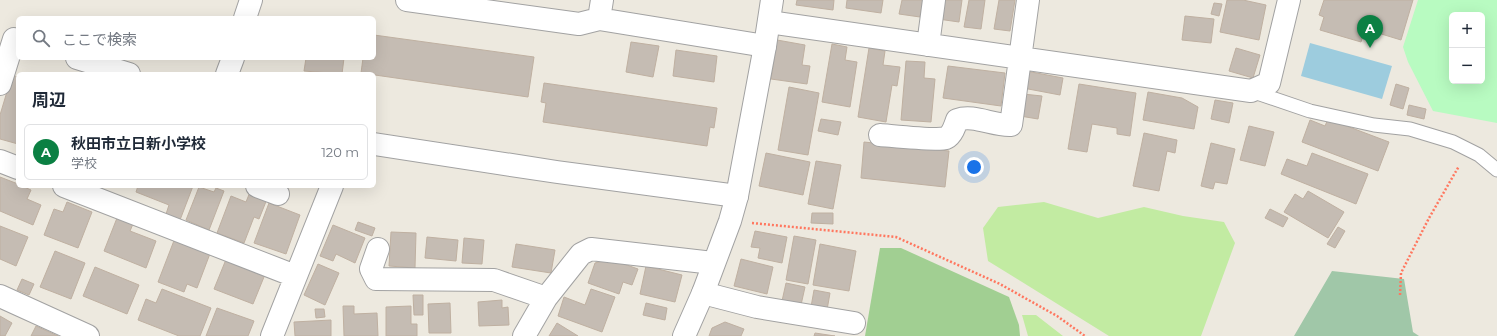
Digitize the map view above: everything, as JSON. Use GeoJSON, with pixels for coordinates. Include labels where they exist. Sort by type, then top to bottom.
{"type":"FeatureCollection","features":[{"type":"Feature","properties":{"kind":"street"},"geometry":{"type":"LineString","coordinates":[[246,16],[251,0]]}},
{"type":"Feature","properties":{"kind":"street"},"geometry":{"type":"LineString","coordinates":[[407,0],[579,24],[600,10],[765,46]]}},
{"type":"Feature","properties":{"kind":"street"},"geometry":{"type":"LineString","coordinates":[[684,336],[703,293],[713,262],[730,221],[737,196],[772,0]]}},
{"type":"Feature","properties":{"kind":"street"},"geometry":{"type":"LineString","coordinates":[[928,45],[934,0]]}},
{"type":"Feature","properties":{"kind":"street"},"geometry":{"type":"LineString","coordinates":[[880,135],[945,138],[951,134],[957,120],[965,117],[1002,126],[1011,125],[1028,0]]}},
{"type":"Feature","properties":{"kind":"street"},"geometry":{"type":"LineString","coordinates":[[769,22],[1251,91],[1269,83],[1290,0]]}},
{"type":"Feature","properties":{"kind":"street"},"geometry":{"type":"LineString","coordinates":[[0,84],[11,38]]}},
{"type":"Feature","properties":{"kind":"street"},"geometry":{"type":"LineString","coordinates":[[84,60],[122,72]]}},
{"type":"Feature","properties":{"kind":"street"},"geometry":{"type":"LineString","coordinates":[[229,72],[232,60]]}},
{"type":"Feature","properties":{"kind":"street"},"geometry":{"type":"LineString","coordinates":[[376,144],[556,172],[737,196]]}},
{"type":"Feature","properties":{"kind":"street"},"geometry":{"type":"LineString","coordinates":[[0,161],[16,167]]}},
{"type":"Feature","properties":{"kind":"street"},"geometry":{"type":"LineString","coordinates":[[69,188],[295,276]]}},
{"type":"Feature","properties":{"kind":"street"},"geometry":{"type":"LineString","coordinates":[[262,188],[278,194]]}},
{"type":"Feature","properties":{"kind":"street"},"geometry":{"type":"LineString","coordinates":[[272,336],[331,188]]}},
{"type":"Feature","properties":{"kind":"street"},"geometry":{"type":"LineString","coordinates":[[378,249],[371,269],[376,279],[494,280],[546,298]]}},
{"type":"Feature","properties":{"kind":"street"},"geometry":{"type":"LineString","coordinates":[[524,336],[546,298],[581,254],[591,249],[713,262]]}},
{"type":"Feature","properties":{"kind":"street"},"geometry":{"type":"LineString","coordinates":[[703,293],[757,307],[854,323]]}},
{"type":"Feature","properties":{"kind":"street"},"geometry":{"type":"LineString","coordinates":[[0,296],[88,336]]}},
{"type":"Feature","properties":{"kind":"lane"},"geometry":{"type":"LineString","coordinates":[[1251,91],[1310,110],[1374,125],[1410,129],[1453,142],[1479,155],[1497,170]]}},
{"type":"Feature","properties":{"kind":"path"},"geometry":{"type":"LineString","coordinates":[[1400,295],[1401,273],[1429,218],[1456,172],[1466,148]]}},
{"type":"Feature","properties":{"kind":"path"},"geometry":{"type":"LineString","coordinates":[[730,221],[896,237],[1000,284],[1057,316],[1085,336]]}},
{"type":"Feature","properties":{"kind":"green space"},"geometry":{"type":"Polygon","coordinates":[[[1418,0],[1497,0],[1497,123],[1433,111],[1408,62],[1403,47],[1418,0]]]}},
{"type":"Feature","properties":{"kind":"green space"},"geometry":{"type":"Polygon","coordinates":[[[1044,202],[1098,218],[1144,207],[1183,216],[1224,222],[1235,243],[1201,336],[1109,336],[988,261],[983,228],[998,207],[1044,202]]]}},
{"type":"Feature","properties":{"kind":"green space"},"geometry":{"type":"Polygon","coordinates":[[[880,248],[901,248],[1009,297],[1019,325],[1020,336],[865,336],[880,248]]]}},
{"type":"Feature","properties":{"kind":"green space"},"geometry":{"type":"Polygon","coordinates":[[[1332,271],[1404,279],[1413,332],[1419,336],[1294,336],[1332,271]]]}},
{"type":"Feature","properties":{"kind":"green space"},"geometry":{"type":"Polygon","coordinates":[[[1022,315],[1036,315],[1063,336],[1028,336],[1022,315]]]}},
{"type":"Feature","properties":{"kind":"water"},"geometry":{"type":"Polygon","coordinates":[[[1310,43],[1392,66],[1382,99],[1301,76],[1310,43]]]}},
{"type":"Feature","properties":{"kind":"building"},"geometry":{"type":"Polygon","coordinates":[[[797,0],[834,0],[833,10],[796,5],[797,0]]]}},
{"type":"Feature","properties":{"kind":"building"},"geometry":{"type":"Polygon","coordinates":[[[847,0],[883,0],[881,13],[846,8],[847,0]]]}},
{"type":"Feature","properties":{"kind":"building"},"geometry":{"type":"Polygon","coordinates":[[[902,0],[923,0],[920,17],[899,14],[902,0]]]}},
{"type":"Feature","properties":{"kind":"building"},"geometry":{"type":"Polygon","coordinates":[[[941,0],[962,0],[959,22],[938,19],[941,0]]]}},
{"type":"Feature","properties":{"kind":"building"},"geometry":{"type":"Polygon","coordinates":[[[969,0],[985,0],[981,29],[964,27],[969,0]]]}},
{"type":"Feature","properties":{"kind":"building"},"geometry":{"type":"Polygon","coordinates":[[[999,0],[1015,0],[1010,31],[994,29],[999,0]]]}},
{"type":"Feature","properties":{"kind":"building"},"geometry":{"type":"Polygon","coordinates":[[[1227,0],[1243,0],[1266,5],[1259,40],[1220,32],[1227,0]]]}},
{"type":"Feature","properties":{"kind":"building"},"geometry":{"type":"Polygon","coordinates":[[[1324,0],[1413,0],[1401,40],[1365,29],[1361,42],[1320,30],[1324,17],[1319,15],[1324,0]]]}},
{"type":"Feature","properties":{"kind":"building"},"geometry":{"type":"Polygon","coordinates":[[[1214,3],[1222,4],[1219,16],[1211,14],[1214,3]]]}},
{"type":"Feature","properties":{"kind":"building"},"geometry":{"type":"Polygon","coordinates":[[[1185,16],[1214,19],[1211,43],[1182,40],[1185,16]]]}},
{"type":"Feature","properties":{"kind":"building"},"geometry":{"type":"Polygon","coordinates":[[[376,35],[534,57],[528,97],[376,75],[376,72],[361,72],[363,60],[376,60],[376,35]]]}},
{"type":"Feature","properties":{"kind":"building"},"geometry":{"type":"Polygon","coordinates":[[[777,40],[805,45],[802,65],[810,66],[807,84],[771,79],[777,40]]]}},
{"type":"Feature","properties":{"kind":"building"},"geometry":{"type":"Polygon","coordinates":[[[631,42],[659,46],[653,77],[626,72],[631,42]]]}},
{"type":"Feature","properties":{"kind":"building"},"geometry":{"type":"Polygon","coordinates":[[[832,44],[847,47],[845,60],[857,62],[850,107],[822,102],[832,44]]]}},
{"type":"Feature","properties":{"kind":"building"},"geometry":{"type":"Polygon","coordinates":[[[869,48],[885,51],[883,65],[900,67],[897,86],[892,85],[886,122],[858,117],[869,48]]]}},
{"type":"Feature","properties":{"kind":"building"},"geometry":{"type":"Polygon","coordinates":[[[1236,48],[1260,55],[1253,78],[1229,71],[1236,48]]]}},
{"type":"Feature","properties":{"kind":"building"},"geometry":{"type":"Polygon","coordinates":[[[676,50],[717,56],[714,82],[673,76],[676,50]]]}},
{"type":"Feature","properties":{"kind":"building"},"geometry":{"type":"Polygon","coordinates":[[[306,60],[344,60],[342,72],[304,71],[306,60]]]}},
{"type":"Feature","properties":{"kind":"building"},"geometry":{"type":"Polygon","coordinates":[[[906,61],[925,62],[924,78],[935,79],[931,122],[901,120],[906,61]]]}},
{"type":"Feature","properties":{"kind":"building"},"geometry":{"type":"Polygon","coordinates":[[[948,66],[1005,73],[1001,106],[943,98],[948,66]]]}},
{"type":"Feature","properties":{"kind":"building"},"geometry":{"type":"Polygon","coordinates":[[[1026,71],[1063,78],[1060,95],[1023,88],[1026,71]]]}},
{"type":"Feature","properties":{"kind":"building"},"geometry":{"type":"Polygon","coordinates":[[[12,75],[16,76],[16,143],[0,139],[0,115],[12,75]]]}},
{"type":"Feature","properties":{"kind":"building"},"geometry":{"type":"Polygon","coordinates":[[[544,83],[717,108],[714,128],[710,127],[707,146],[543,122],[546,103],[541,102],[544,83]]]}},
{"type":"Feature","properties":{"kind":"building"},"geometry":{"type":"Polygon","coordinates":[[[1079,84],[1136,93],[1130,136],[1117,134],[1117,128],[1092,124],[1087,152],[1068,149],[1079,84]]]}},
{"type":"Feature","properties":{"kind":"building"},"geometry":{"type":"Polygon","coordinates":[[[1396,84],[1409,88],[1403,109],[1390,105],[1396,84]]]}},
{"type":"Feature","properties":{"kind":"building"},"geometry":{"type":"Polygon","coordinates":[[[789,87],[819,93],[808,155],[778,150],[789,87]]]}},
{"type":"Feature","properties":{"kind":"building"},"geometry":{"type":"Polygon","coordinates":[[[1148,92],[1182,98],[1198,107],[1194,129],[1143,120],[1148,92]]]}},
{"type":"Feature","properties":{"kind":"building"},"geometry":{"type":"Polygon","coordinates":[[[1023,94],[1042,96],[1038,119],[1020,116],[1023,94]]]}},
{"type":"Feature","properties":{"kind":"building"},"geometry":{"type":"Polygon","coordinates":[[[1215,100],[1233,103],[1229,123],[1211,119],[1215,100]]]}},
{"type":"Feature","properties":{"kind":"building"},"geometry":{"type":"Polygon","coordinates":[[[1409,105],[1426,109],[1424,119],[1407,115],[1409,105]]]}},
{"type":"Feature","properties":{"kind":"building"},"geometry":{"type":"Polygon","coordinates":[[[821,119],[841,122],[838,135],[818,131],[821,119]]]}},
{"type":"Feature","properties":{"kind":"building"},"geometry":{"type":"Polygon","coordinates":[[[1328,119],[1389,142],[1378,171],[1302,142],[1310,120],[1325,126],[1328,119]]]}},
{"type":"Feature","properties":{"kind":"building"},"geometry":{"type":"Polygon","coordinates":[[[1249,126],[1274,132],[1265,166],[1240,160],[1249,126]]]}},
{"type":"Feature","properties":{"kind":"building"},"geometry":{"type":"Polygon","coordinates":[[[1144,133],[1177,140],[1175,153],[1167,151],[1159,191],[1133,186],[1144,133]]]}},
{"type":"Feature","properties":{"kind":"building"},"geometry":{"type":"Polygon","coordinates":[[[864,142],[949,151],[945,187],[861,178],[864,142]]]}},
{"type":"Feature","properties":{"kind":"building"},"geometry":{"type":"Polygon","coordinates":[[[1211,143],[1235,149],[1227,184],[1215,182],[1213,189],[1201,186],[1211,143]]]}},
{"type":"Feature","properties":{"kind":"building"},"geometry":{"type":"Polygon","coordinates":[[[766,153],[810,162],[803,195],[759,186],[766,153]]]}},
{"type":"Feature","properties":{"kind":"building"},"geometry":{"type":"Polygon","coordinates":[[[1312,153],[1368,174],[1356,204],[1281,174],[1287,159],[1307,166],[1312,153]]]}},
{"type":"Feature","properties":{"kind":"building"},"geometry":{"type":"Polygon","coordinates":[[[816,161],[841,165],[833,209],[808,204],[816,161]]]}},
{"type":"Feature","properties":{"kind":"building"},"geometry":{"type":"Polygon","coordinates":[[[0,177],[16,183],[16,188],[26,188],[31,190],[27,199],[41,205],[33,225],[0,211],[0,177]]]}},
{"type":"Feature","properties":{"kind":"building"},"geometry":{"type":"Polygon","coordinates":[[[137,188],[192,188],[180,220],[166,214],[169,205],[136,192],[137,188]]]}},
{"type":"Feature","properties":{"kind":"building"},"geometry":{"type":"Polygon","coordinates":[[[199,188],[214,192],[216,188],[224,191],[209,230],[186,220],[199,188]]]}},
{"type":"Feature","properties":{"kind":"building"},"geometry":{"type":"Polygon","coordinates":[[[1308,191],[1344,212],[1328,238],[1284,212],[1295,194],[1303,199],[1308,191]]]}},
{"type":"Feature","properties":{"kind":"building"},"geometry":{"type":"Polygon","coordinates":[[[250,192],[267,199],[259,219],[254,217],[244,243],[217,233],[231,196],[246,202],[250,192]]]}},
{"type":"Feature","properties":{"kind":"building"},"geometry":{"type":"Polygon","coordinates":[[[67,202],[92,212],[78,248],[44,235],[54,209],[63,212],[67,202]]]}},
{"type":"Feature","properties":{"kind":"building"},"geometry":{"type":"Polygon","coordinates":[[[269,203],[300,215],[286,254],[254,243],[269,203]]]}},
{"type":"Feature","properties":{"kind":"building"},"geometry":{"type":"Polygon","coordinates":[[[1270,209],[1288,218],[1283,227],[1265,218],[1270,209]]]}},
{"type":"Feature","properties":{"kind":"building"},"geometry":{"type":"Polygon","coordinates":[[[812,213],[833,213],[833,224],[811,223],[812,213]]]}},
{"type":"Feature","properties":{"kind":"building"},"geometry":{"type":"Polygon","coordinates":[[[117,218],[133,224],[130,231],[156,241],[146,268],[104,251],[117,218]]]}},
{"type":"Feature","properties":{"kind":"building"},"geometry":{"type":"Polygon","coordinates":[[[358,222],[375,228],[372,236],[355,230],[358,222]]]}},
{"type":"Feature","properties":{"kind":"building"},"geometry":{"type":"Polygon","coordinates":[[[333,225],[365,238],[355,263],[336,254],[333,261],[320,256],[333,225]]]}},
{"type":"Feature","properties":{"kind":"building"},"geometry":{"type":"Polygon","coordinates":[[[0,226],[28,237],[16,266],[0,259],[0,226]]]}},
{"type":"Feature","properties":{"kind":"building"},"geometry":{"type":"Polygon","coordinates":[[[1338,227],[1345,231],[1335,248],[1327,244],[1338,227]]]}},
{"type":"Feature","properties":{"kind":"building"},"geometry":{"type":"Polygon","coordinates":[[[755,231],[787,237],[782,263],[758,258],[760,248],[751,247],[755,231]]]}},
{"type":"Feature","properties":{"kind":"building"},"geometry":{"type":"Polygon","coordinates":[[[391,232],[416,233],[415,268],[389,266],[391,232]]]}},
{"type":"Feature","properties":{"kind":"building"},"geometry":{"type":"Polygon","coordinates":[[[794,236],[816,240],[808,284],[786,280],[794,236]]]}},
{"type":"Feature","properties":{"kind":"building"},"geometry":{"type":"Polygon","coordinates":[[[427,237],[458,240],[456,261],[425,258],[427,237]]]}},
{"type":"Feature","properties":{"kind":"building"},"geometry":{"type":"Polygon","coordinates":[[[175,238],[211,251],[197,288],[187,284],[184,292],[158,282],[175,238]]]}},
{"type":"Feature","properties":{"kind":"building"},"geometry":{"type":"Polygon","coordinates":[[[464,238],[484,240],[482,264],[462,263],[464,238]]]}},
{"type":"Feature","properties":{"kind":"building"},"geometry":{"type":"Polygon","coordinates":[[[516,244],[555,250],[551,273],[512,267],[516,244]]]}},
{"type":"Feature","properties":{"kind":"building"},"geometry":{"type":"Polygon","coordinates":[[[820,244],[856,251],[849,291],[813,285],[820,244]]]}},
{"type":"Feature","properties":{"kind":"building"},"geometry":{"type":"Polygon","coordinates":[[[55,251],[85,263],[71,299],[40,287],[55,251]]]}},
{"type":"Feature","properties":{"kind":"building"},"geometry":{"type":"Polygon","coordinates":[[[227,257],[266,272],[253,304],[214,289],[227,257]]]}},
{"type":"Feature","properties":{"kind":"building"},"geometry":{"type":"Polygon","coordinates":[[[610,259],[638,269],[632,285],[623,282],[619,294],[588,283],[595,263],[610,259]]]}},
{"type":"Feature","properties":{"kind":"building"},"geometry":{"type":"Polygon","coordinates":[[[741,259],[773,267],[767,294],[734,286],[741,259]]]}},
{"type":"Feature","properties":{"kind":"building"},"geometry":{"type":"Polygon","coordinates":[[[318,264],[339,273],[325,305],[304,295],[318,264]]]}},
{"type":"Feature","properties":{"kind":"building"},"geometry":{"type":"Polygon","coordinates":[[[646,266],[682,275],[675,302],[640,294],[646,266]]]}},
{"type":"Feature","properties":{"kind":"building"},"geometry":{"type":"Polygon","coordinates":[[[95,267],[139,285],[127,314],[83,296],[95,267]]]}},
{"type":"Feature","properties":{"kind":"building"},"geometry":{"type":"Polygon","coordinates":[[[22,279],[34,284],[29,295],[17,290],[22,279]]]}},
{"type":"Feature","properties":{"kind":"building"},"geometry":{"type":"Polygon","coordinates":[[[786,283],[805,287],[801,305],[782,301],[786,283]]]}},
{"type":"Feature","properties":{"kind":"building"},"geometry":{"type":"Polygon","coordinates":[[[162,289],[211,308],[200,336],[179,336],[138,320],[146,299],[156,303],[162,289]]]}},
{"type":"Feature","properties":{"kind":"building"},"geometry":{"type":"Polygon","coordinates":[[[591,289],[615,297],[602,332],[558,316],[564,297],[585,305],[591,289]]]}},
{"type":"Feature","properties":{"kind":"building"},"geometry":{"type":"Polygon","coordinates":[[[814,290],[830,293],[827,310],[811,307],[814,290]]]}},
{"type":"Feature","properties":{"kind":"building"},"geometry":{"type":"Polygon","coordinates":[[[413,295],[423,295],[423,315],[414,315],[413,295]]]}},
{"type":"Feature","properties":{"kind":"building"},"geometry":{"type":"Polygon","coordinates":[[[502,300],[502,308],[508,307],[509,325],[479,326],[478,302],[502,300]]]}},
{"type":"Feature","properties":{"kind":"building"},"geometry":{"type":"Polygon","coordinates":[[[450,303],[451,333],[429,333],[428,304],[450,303]]]}},
{"type":"Feature","properties":{"kind":"building"},"geometry":{"type":"Polygon","coordinates":[[[646,303],[667,308],[665,320],[643,315],[646,303]]]}},
{"type":"Feature","properties":{"kind":"building"},"geometry":{"type":"Polygon","coordinates":[[[343,306],[354,306],[354,314],[377,313],[378,336],[344,336],[343,306]]]}},
{"type":"Feature","properties":{"kind":"building"},"geometry":{"type":"Polygon","coordinates":[[[411,306],[411,324],[417,324],[417,336],[386,336],[386,307],[411,306]]]}},
{"type":"Feature","properties":{"kind":"building"},"geometry":{"type":"Polygon","coordinates":[[[217,308],[254,321],[248,336],[206,336],[217,308]]]}},
{"type":"Feature","properties":{"kind":"building"},"geometry":{"type":"Polygon","coordinates":[[[315,309],[324,309],[325,317],[316,318],[315,309]]]}},
{"type":"Feature","properties":{"kind":"building"},"geometry":{"type":"Polygon","coordinates":[[[0,316],[12,323],[5,336],[0,336],[0,316]]]}},
{"type":"Feature","properties":{"kind":"building"},"geometry":{"type":"Polygon","coordinates":[[[331,320],[331,336],[295,336],[294,322],[331,320]]]}},
{"type":"Feature","properties":{"kind":"building"},"geometry":{"type":"Polygon","coordinates":[[[725,322],[744,329],[741,336],[709,336],[712,328],[725,322]]]}},
{"type":"Feature","properties":{"kind":"building"},"geometry":{"type":"Polygon","coordinates":[[[557,323],[578,336],[549,336],[557,323]]]}},
{"type":"Feature","properties":{"kind":"building"},"geometry":{"type":"Polygon","coordinates":[[[36,326],[58,336],[31,336],[36,326]]]}},
{"type":"Feature","properties":{"kind":"building"},"geometry":{"type":"Polygon","coordinates":[[[815,333],[835,336],[814,336],[815,333]]]}},
{"type":"Feature","properties":{"kind":"place","name":"秋田市立日新小学校"},"geometry":{"type":"Point","coordinates":[1370,48]}}]}
